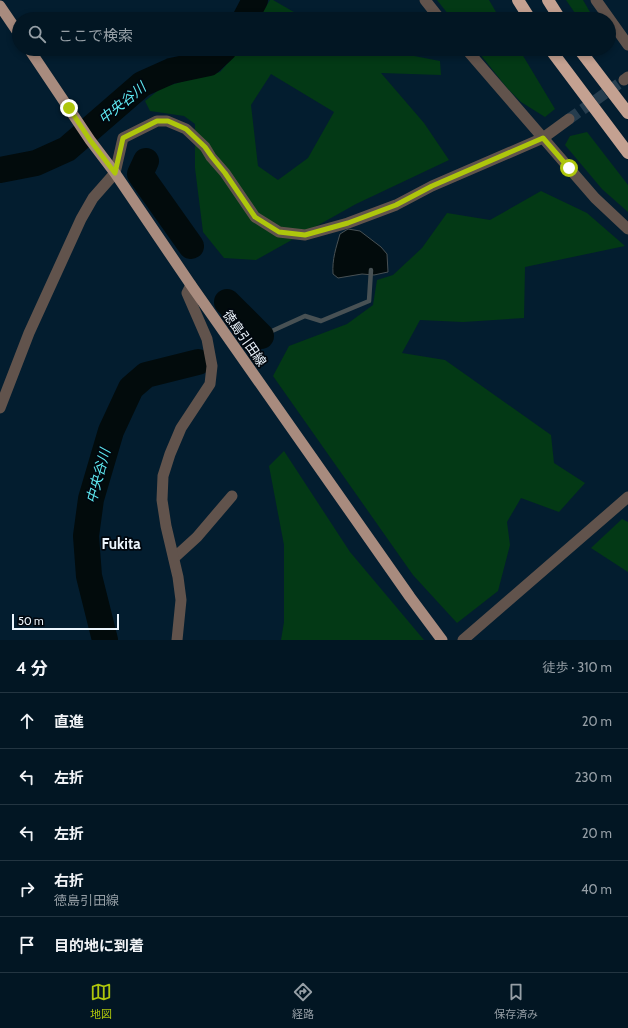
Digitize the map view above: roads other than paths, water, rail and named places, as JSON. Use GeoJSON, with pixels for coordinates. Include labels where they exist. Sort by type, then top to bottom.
{"type":"FeatureCollection","features":[{"type":"Feature","properties":{"kind":"highway"},"geometry":{"type":"LineString","coordinates":[[518,0],[526,12]]}},
{"type":"Feature","properties":{"kind":"highway"},"geometry":{"type":"LineString","coordinates":[[548,0],[556,12]]}},
{"type":"Feature","properties":{"kind":"highway"},"geometry":{"type":"LineString","coordinates":[[555,56],[628,153]]}},
{"type":"Feature","properties":{"kind":"highway"},"geometry":{"type":"LineString","coordinates":[[584,56],[628,113]]}},
{"type":"Feature","properties":{"kind":"main road"},"geometry":{"type":"LineString","coordinates":[[0,6],[12,24]]}},
{"type":"Feature","properties":{"kind":"main road","name":"徳島引田線"},"geometry":{"type":"LineString","coordinates":[[34,56],[191,285],[410,597],[442,640]]}},
{"type":"Feature","properties":{"kind":"street"},"geometry":{"type":"LineString","coordinates":[[425,0],[434,12]]}},
{"type":"Feature","properties":{"kind":"street"},"geometry":{"type":"LineString","coordinates":[[596,0],[605,12]]}},
{"type":"Feature","properties":{"kind":"street"},"geometry":{"type":"LineString","coordinates":[[616,28],[628,45]]}},
{"type":"Feature","properties":{"kind":"street"},"geometry":{"type":"LineString","coordinates":[[472,56],[596,198],[628,229]]}},
{"type":"Feature","properties":{"kind":"street"},"geometry":{"type":"LineString","coordinates":[[0,408],[18,357],[81,219],[93,198],[115,173],[123,138],[157,121],[168,121],[186,129],[205,147],[255,217],[279,232],[305,235],[348,223],[396,205],[432,186],[543,138],[568,119]]}},
{"type":"Feature","properties":{"kind":"street"},"geometry":{"type":"LineString","coordinates":[[177,640],[181,600],[178,577],[166,526],[162,500],[163,476],[181,428],[210,384],[212,366],[208,339],[187,293],[191,285]]}},
{"type":"Feature","properties":{"kind":"street"},"geometry":{"type":"LineString","coordinates":[[174,558],[197,537],[232,496]]}},
{"type":"Feature","properties":{"kind":"street"},"geometry":{"type":"LineString","coordinates":[[464,640],[628,497]]}},
{"type":"Feature","properties":{"kind":"waterway","name":"中央谷川"},"geometry":{"type":"LineString","coordinates":[[249,12],[255,0]]}},
{"type":"Feature","properties":{"kind":"waterway","name":"中央谷川"},"geometry":{"type":"LineString","coordinates":[[0,170],[36,163],[67,149],[142,84],[171,71],[209,63],[216,56]]}},
{"type":"Feature","properties":{"kind":"waterway","name":"中央谷川"},"geometry":{"type":"LineString","coordinates":[[146,161],[140,174],[191,246]]}},
{"type":"Feature","properties":{"kind":"waterway"},"geometry":{"type":"LineString","coordinates":[[261,336],[305,316],[321,321],[369,301],[371,270]]}},
{"type":"Feature","properties":{"kind":"waterway","name":"中央谷川"},"geometry":{"type":"LineString","coordinates":[[227,302],[261,336]]}},
{"type":"Feature","properties":{"kind":"waterway","name":"中央谷川"},"geometry":{"type":"LineString","coordinates":[[105,640],[89,576],[86,536],[91,499],[111,431],[131,388],[146,375],[198,362]]}},
{"type":"Feature","properties":{"kind":"tunnel"},"geometry":{"type":"LineString","coordinates":[[569,119],[624,80]]}},
{"type":"Feature","properties":{"kind":"district","name":"Fukita"},"geometry":{"type":"Point","coordinates":[121,544]}}]}
